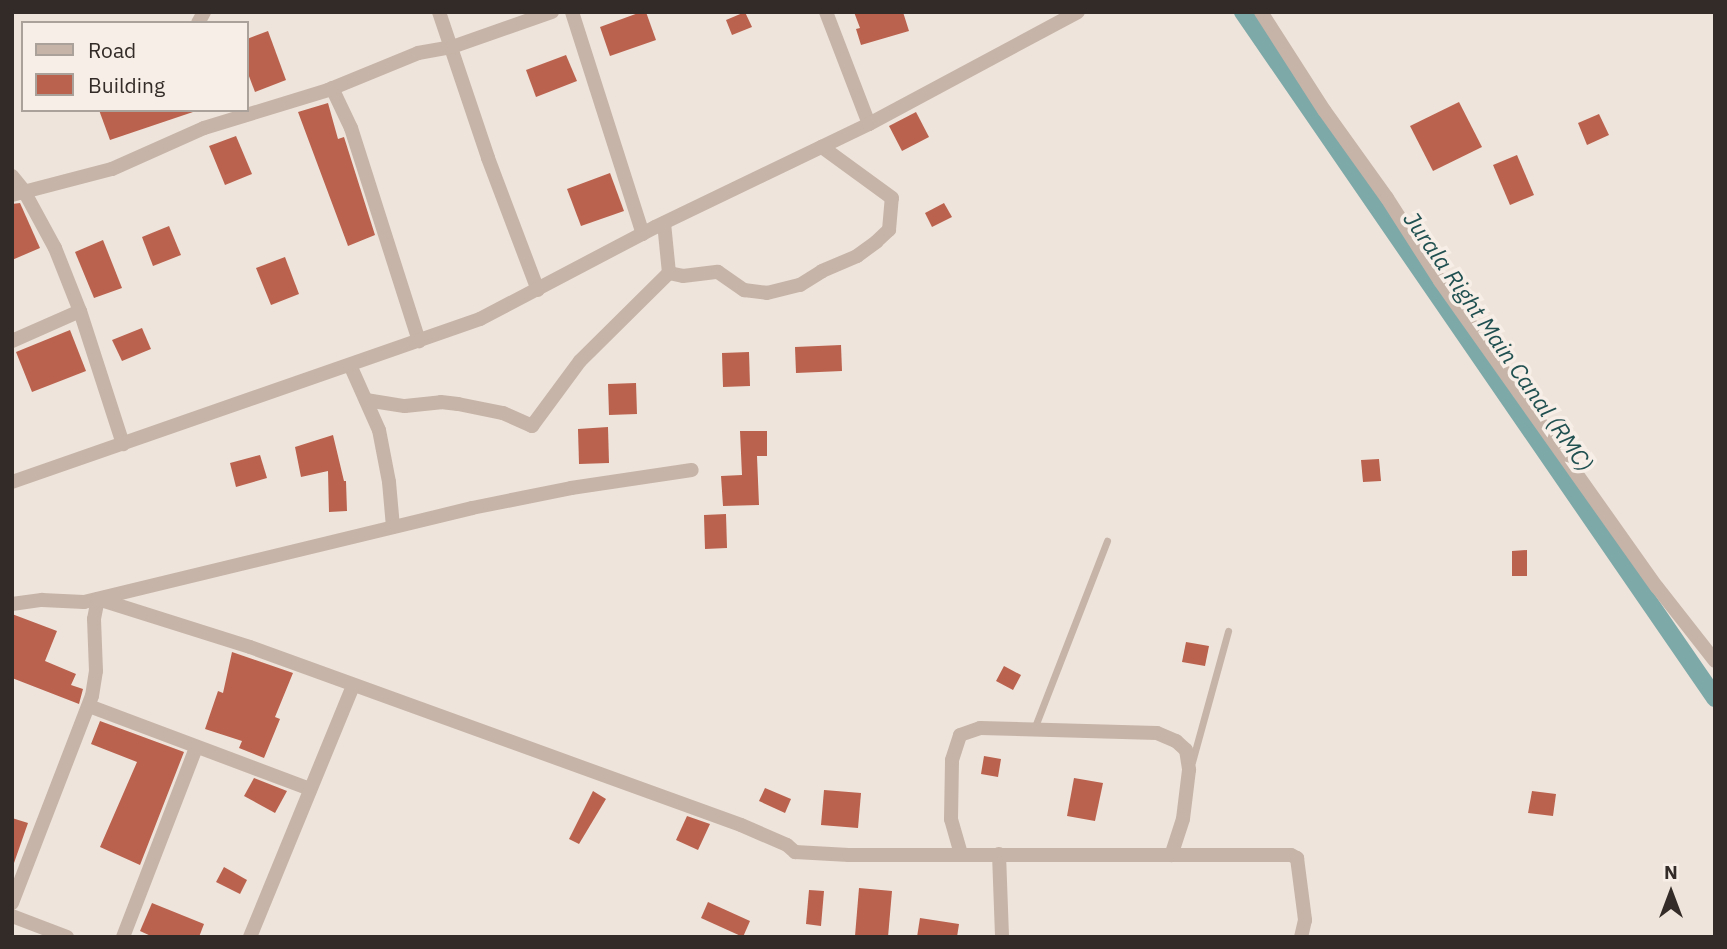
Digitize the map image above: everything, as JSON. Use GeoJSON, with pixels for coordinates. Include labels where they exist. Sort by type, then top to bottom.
{"type":"FeatureCollection","features":[{"type":"Feature","properties":{"kind":"street"},"geometry":{"type":"LineString","coordinates":[[439,12],[488,158],[538,290]]}},
{"type":"Feature","properties":{"kind":"street"},"geometry":{"type":"LineString","coordinates":[[248,110],[332,88],[409,56],[452,47],[552,12]]}},
{"type":"Feature","properties":{"kind":"street"},"geometry":{"type":"LineString","coordinates":[[572,12],[643,234]]}},
{"type":"Feature","properties":{"kind":"street"},"geometry":{"type":"LineString","coordinates":[[825,12],[869,124]]}},
{"type":"Feature","properties":{"kind":"street"},"geometry":{"type":"LineString","coordinates":[[1261,12],[1440,281],[1657,587],[1715,661]]}},
{"type":"Feature","properties":{"kind":"street"},"geometry":{"type":"LineString","coordinates":[[12,482],[480,319],[664,223],[869,124],[1069,14]]}},
{"type":"Feature","properties":{"kind":"street"},"geometry":{"type":"LineString","coordinates":[[332,88],[351,128],[419,341]]}},
{"type":"Feature","properties":{"kind":"street"},"geometry":{"type":"LineString","coordinates":[[18,193],[113,169],[232,114]]}},
{"type":"Feature","properties":{"kind":"street"},"geometry":{"type":"LineString","coordinates":[[669,273],[683,276],[718,272],[744,290],[767,293],[800,285],[822,271],[857,257],[876,242],[889,230],[892,198],[822,147]]}},
{"type":"Feature","properties":{"kind":"street"},"geometry":{"type":"LineString","coordinates":[[12,176],[18,193],[55,248],[80,311],[123,444]]}},
{"type":"Feature","properties":{"kind":"street"},"geometry":{"type":"LineString","coordinates":[[664,223],[669,273]]}},
{"type":"Feature","properties":{"kind":"street"},"geometry":{"type":"LineString","coordinates":[[366,400],[405,407],[440,402],[458,404],[503,413],[532,426],[580,361],[669,273]]}},
{"type":"Feature","properties":{"kind":"street"},"geometry":{"type":"LineString","coordinates":[[12,341],[80,311]]}},
{"type":"Feature","properties":{"kind":"street"},"geometry":{"type":"LineString","coordinates":[[350,365],[366,400],[384,452],[393,527]]}},
{"type":"Feature","properties":{"kind":"street"},"geometry":{"type":"LineString","coordinates":[[12,604],[42,600],[78,603],[155,582],[571,488],[692,470]]}},
{"type":"Feature","properties":{"kind":"street"},"geometry":{"type":"LineString","coordinates":[[98,599],[227,638],[741,825],[787,845],[795,852],[849,855],[1294,856],[1306,924],[1301,937]]}},
{"type":"Feature","properties":{"kind":"street"},"geometry":{"type":"LineString","coordinates":[[12,903],[89,706],[96,671],[94,619],[98,599]]}},
{"type":"Feature","properties":{"kind":"street"},"geometry":{"type":"LineString","coordinates":[[250,937],[353,686]]}},
{"type":"Feature","properties":{"kind":"street"},"geometry":{"type":"LineString","coordinates":[[89,706],[310,789]]}},
{"type":"Feature","properties":{"kind":"street"},"geometry":{"type":"LineString","coordinates":[[961,854],[949,803],[955,742],[971,729],[1157,733],[1176,741],[1185,750],[1189,769],[1183,819],[1171,855]]}},
{"type":"Feature","properties":{"kind":"street"},"geometry":{"type":"LineString","coordinates":[[123,937],[196,748]]}},
{"type":"Feature","properties":{"kind":"street"},"geometry":{"type":"LineString","coordinates":[[999,854],[1002,937]]}},
{"type":"Feature","properties":{"kind":"street"},"geometry":{"type":"LineString","coordinates":[[12,916],[66,937]]}},
{"type":"Feature","properties":{"kind":"lane"},"geometry":{"type":"LineString","coordinates":[[1034,730],[1107,541]]}},
{"type":"Feature","properties":{"kind":"lane"},"geometry":{"type":"LineString","coordinates":[[1189,769],[1228,631]]}},
{"type":"Feature","properties":{"kind":"building"},"geometry":{"type":"Polygon","coordinates":[[[646,12],[656,40],[610,56],[600,27],[646,12]]]}},
{"type":"Feature","properties":{"kind":"building"},"geometry":{"type":"Polygon","coordinates":[[[745,12],[752,27],[732,35],[726,20],[745,12]]]}},
{"type":"Feature","properties":{"kind":"building"},"geometry":{"type":"Polygon","coordinates":[[[854,12],[903,12],[909,31],[861,45],[856,29],[860,28],[854,12]]]}},
{"type":"Feature","properties":{"kind":"building"},"geometry":{"type":"Polygon","coordinates":[[[268,31],[286,80],[255,92],[248,74],[248,39],[268,31]]]}},
{"type":"Feature","properties":{"kind":"building"},"geometry":{"type":"Polygon","coordinates":[[[566,55],[577,81],[536,97],[526,70],[566,55]]]}},
{"type":"Feature","properties":{"kind":"building"},"geometry":{"type":"Polygon","coordinates":[[[1459,102],[1482,147],[1433,171],[1410,126],[1459,102]]]}},
{"type":"Feature","properties":{"kind":"building"},"geometry":{"type":"Polygon","coordinates":[[[328,103],[338,139],[344,137],[375,235],[348,246],[298,112],[328,103]]]}},
{"type":"Feature","properties":{"kind":"building"},"geometry":{"type":"Polygon","coordinates":[[[100,112],[193,112],[110,140],[100,112]]]}},
{"type":"Feature","properties":{"kind":"building"},"geometry":{"type":"Polygon","coordinates":[[[916,112],[929,137],[902,151],[889,126],[916,112]]]}},
{"type":"Feature","properties":{"kind":"building"},"geometry":{"type":"Polygon","coordinates":[[[1599,114],[1609,135],[1587,145],[1578,123],[1599,114]]]}},
{"type":"Feature","properties":{"kind":"building"},"geometry":{"type":"Polygon","coordinates":[[[236,136],[252,174],[225,185],[209,146],[236,136]]]}},
{"type":"Feature","properties":{"kind":"building"},"geometry":{"type":"Polygon","coordinates":[[[1517,155],[1534,195],[1510,205],[1493,165],[1517,155]]]}},
{"type":"Feature","properties":{"kind":"building"},"geometry":{"type":"Polygon","coordinates":[[[610,173],[624,211],[581,226],[567,189],[610,173]]]}},
{"type":"Feature","properties":{"kind":"building"},"geometry":{"type":"Polygon","coordinates":[[[20,203],[40,248],[12,260],[12,204],[20,203]]]}},
{"type":"Feature","properties":{"kind":"building"},"geometry":{"type":"Polygon","coordinates":[[[944,203],[952,217],[932,227],[925,213],[944,203]]]}},
{"type":"Feature","properties":{"kind":"building"},"geometry":{"type":"Polygon","coordinates":[[[169,226],[181,255],[153,266],[142,237],[169,226]]]}},
{"type":"Feature","properties":{"kind":"building"},"geometry":{"type":"Polygon","coordinates":[[[103,240],[122,288],[94,298],[75,252],[103,240]]]}},
{"type":"Feature","properties":{"kind":"building"},"geometry":{"type":"Polygon","coordinates":[[[285,257],[299,294],[271,305],[256,268],[285,257]]]}},
{"type":"Feature","properties":{"kind":"building"},"geometry":{"type":"Polygon","coordinates":[[[142,328],[151,349],[122,361],[112,340],[142,328]]]}},
{"type":"Feature","properties":{"kind":"building"},"geometry":{"type":"Polygon","coordinates":[[[70,330],[86,371],[32,392],[16,352],[70,330]]]}},
{"type":"Feature","properties":{"kind":"building"},"geometry":{"type":"Polygon","coordinates":[[[841,345],[842,371],[796,373],[795,347],[841,345]]]}},
{"type":"Feature","properties":{"kind":"building"},"geometry":{"type":"Polygon","coordinates":[[[749,352],[750,386],[723,387],[722,353],[749,352]]]}},
{"type":"Feature","properties":{"kind":"building"},"geometry":{"type":"Polygon","coordinates":[[[636,383],[637,414],[609,415],[608,384],[636,383]]]}},
{"type":"Feature","properties":{"kind":"building"},"geometry":{"type":"Polygon","coordinates":[[[608,427],[609,463],[579,464],[578,429],[608,427]]]}},
{"type":"Feature","properties":{"kind":"building"},"geometry":{"type":"Polygon","coordinates":[[[740,431],[767,431],[767,456],[757,456],[759,505],[723,506],[721,476],[742,475],[740,431]]]}},
{"type":"Feature","properties":{"kind":"building"},"geometry":{"type":"Polygon","coordinates":[[[333,435],[346,481],[347,511],[329,512],[328,471],[301,477],[295,447],[333,435]]]}},
{"type":"Feature","properties":{"kind":"building"},"geometry":{"type":"Polygon","coordinates":[[[260,455],[267,478],[236,487],[230,463],[260,455]]]}},
{"type":"Feature","properties":{"kind":"building"},"geometry":{"type":"Polygon","coordinates":[[[1379,459],[1381,481],[1363,482],[1361,460],[1379,459]]]}},
{"type":"Feature","properties":{"kind":"building"},"geometry":{"type":"Polygon","coordinates":[[[726,514],[727,548],[705,549],[704,515],[726,514]]]}},
{"type":"Feature","properties":{"kind":"building"},"geometry":{"type":"Polygon","coordinates":[[[1527,550],[1527,576],[1512,576],[1512,551],[1527,550]]]}},
{"type":"Feature","properties":{"kind":"building"},"geometry":{"type":"Polygon","coordinates":[[[12,614],[57,631],[45,661],[76,674],[71,685],[83,689],[79,704],[12,678],[12,614]]]}},
{"type":"Feature","properties":{"kind":"building"},"geometry":{"type":"Polygon","coordinates":[[[1186,642],[1209,646],[1205,666],[1182,662],[1186,642]]]}},
{"type":"Feature","properties":{"kind":"building"},"geometry":{"type":"Polygon","coordinates":[[[232,652],[293,673],[275,717],[280,719],[264,758],[239,748],[242,741],[205,729],[218,691],[223,693],[232,652]]]}},
{"type":"Feature","properties":{"kind":"building"},"geometry":{"type":"Polygon","coordinates":[[[1004,666],[1021,675],[1013,690],[996,681],[1004,666]]]}},
{"type":"Feature","properties":{"kind":"building"},"geometry":{"type":"Polygon","coordinates":[[[100,721],[184,752],[140,865],[100,847],[137,762],[91,744],[100,721]]]}},
{"type":"Feature","properties":{"kind":"building"},"geometry":{"type":"Polygon","coordinates":[[[984,756],[1001,759],[998,777],[981,774],[984,756]]]}},
{"type":"Feature","properties":{"kind":"building"},"geometry":{"type":"Polygon","coordinates":[[[254,778],[287,791],[275,813],[244,796],[254,778]]]}},
{"type":"Feature","properties":{"kind":"building"},"geometry":{"type":"Polygon","coordinates":[[[1074,778],[1103,783],[1095,821],[1067,816],[1074,778]]]}},
{"type":"Feature","properties":{"kind":"building"},"geometry":{"type":"Polygon","coordinates":[[[765,788],[791,799],[785,813],[759,801],[765,788]]]}},
{"type":"Feature","properties":{"kind":"building"},"geometry":{"type":"Polygon","coordinates":[[[824,790],[861,793],[858,828],[821,825],[824,790]]]}},
{"type":"Feature","properties":{"kind":"building"},"geometry":{"type":"Polygon","coordinates":[[[593,791],[606,799],[579,844],[569,839],[593,791]]]}},
{"type":"Feature","properties":{"kind":"building"},"geometry":{"type":"Polygon","coordinates":[[[1532,791],[1556,794],[1553,816],[1528,813],[1532,791]]]}},
{"type":"Feature","properties":{"kind":"building"},"geometry":{"type":"Polygon","coordinates":[[[687,816],[710,824],[698,850],[676,840],[687,816]]]}},
{"type":"Feature","properties":{"kind":"building"},"geometry":{"type":"Polygon","coordinates":[[[12,818],[28,823],[14,863],[12,863],[12,818]]]}},
{"type":"Feature","properties":{"kind":"building"},"geometry":{"type":"Polygon","coordinates":[[[224,867],[247,880],[240,894],[216,882],[224,867]]]}},
{"type":"Feature","properties":{"kind":"building"},"geometry":{"type":"Polygon","coordinates":[[[859,888],[892,891],[888,937],[855,936],[859,888]]]}},
{"type":"Feature","properties":{"kind":"building"},"geometry":{"type":"Polygon","coordinates":[[[809,890],[824,891],[821,926],[806,924],[809,890]]]}},
{"type":"Feature","properties":{"kind":"building"},"geometry":{"type":"Polygon","coordinates":[[[708,902],[750,921],[743,937],[701,918],[708,902]]]}},
{"type":"Feature","properties":{"kind":"building"},"geometry":{"type":"Polygon","coordinates":[[[152,903],[204,924],[199,937],[153,937],[140,931],[152,903]]]}},
{"type":"Feature","properties":{"kind":"building"},"geometry":{"type":"Polygon","coordinates":[[[920,918],[959,924],[957,937],[917,937],[920,918]]]}},
{"type":"Feature","properties":{"kind":"waterway","name":"Jurala Right Main Canal (RMC)"},"geometry":{"type":"LineString","coordinates":[[1243,12],[1715,698]]}}]}
